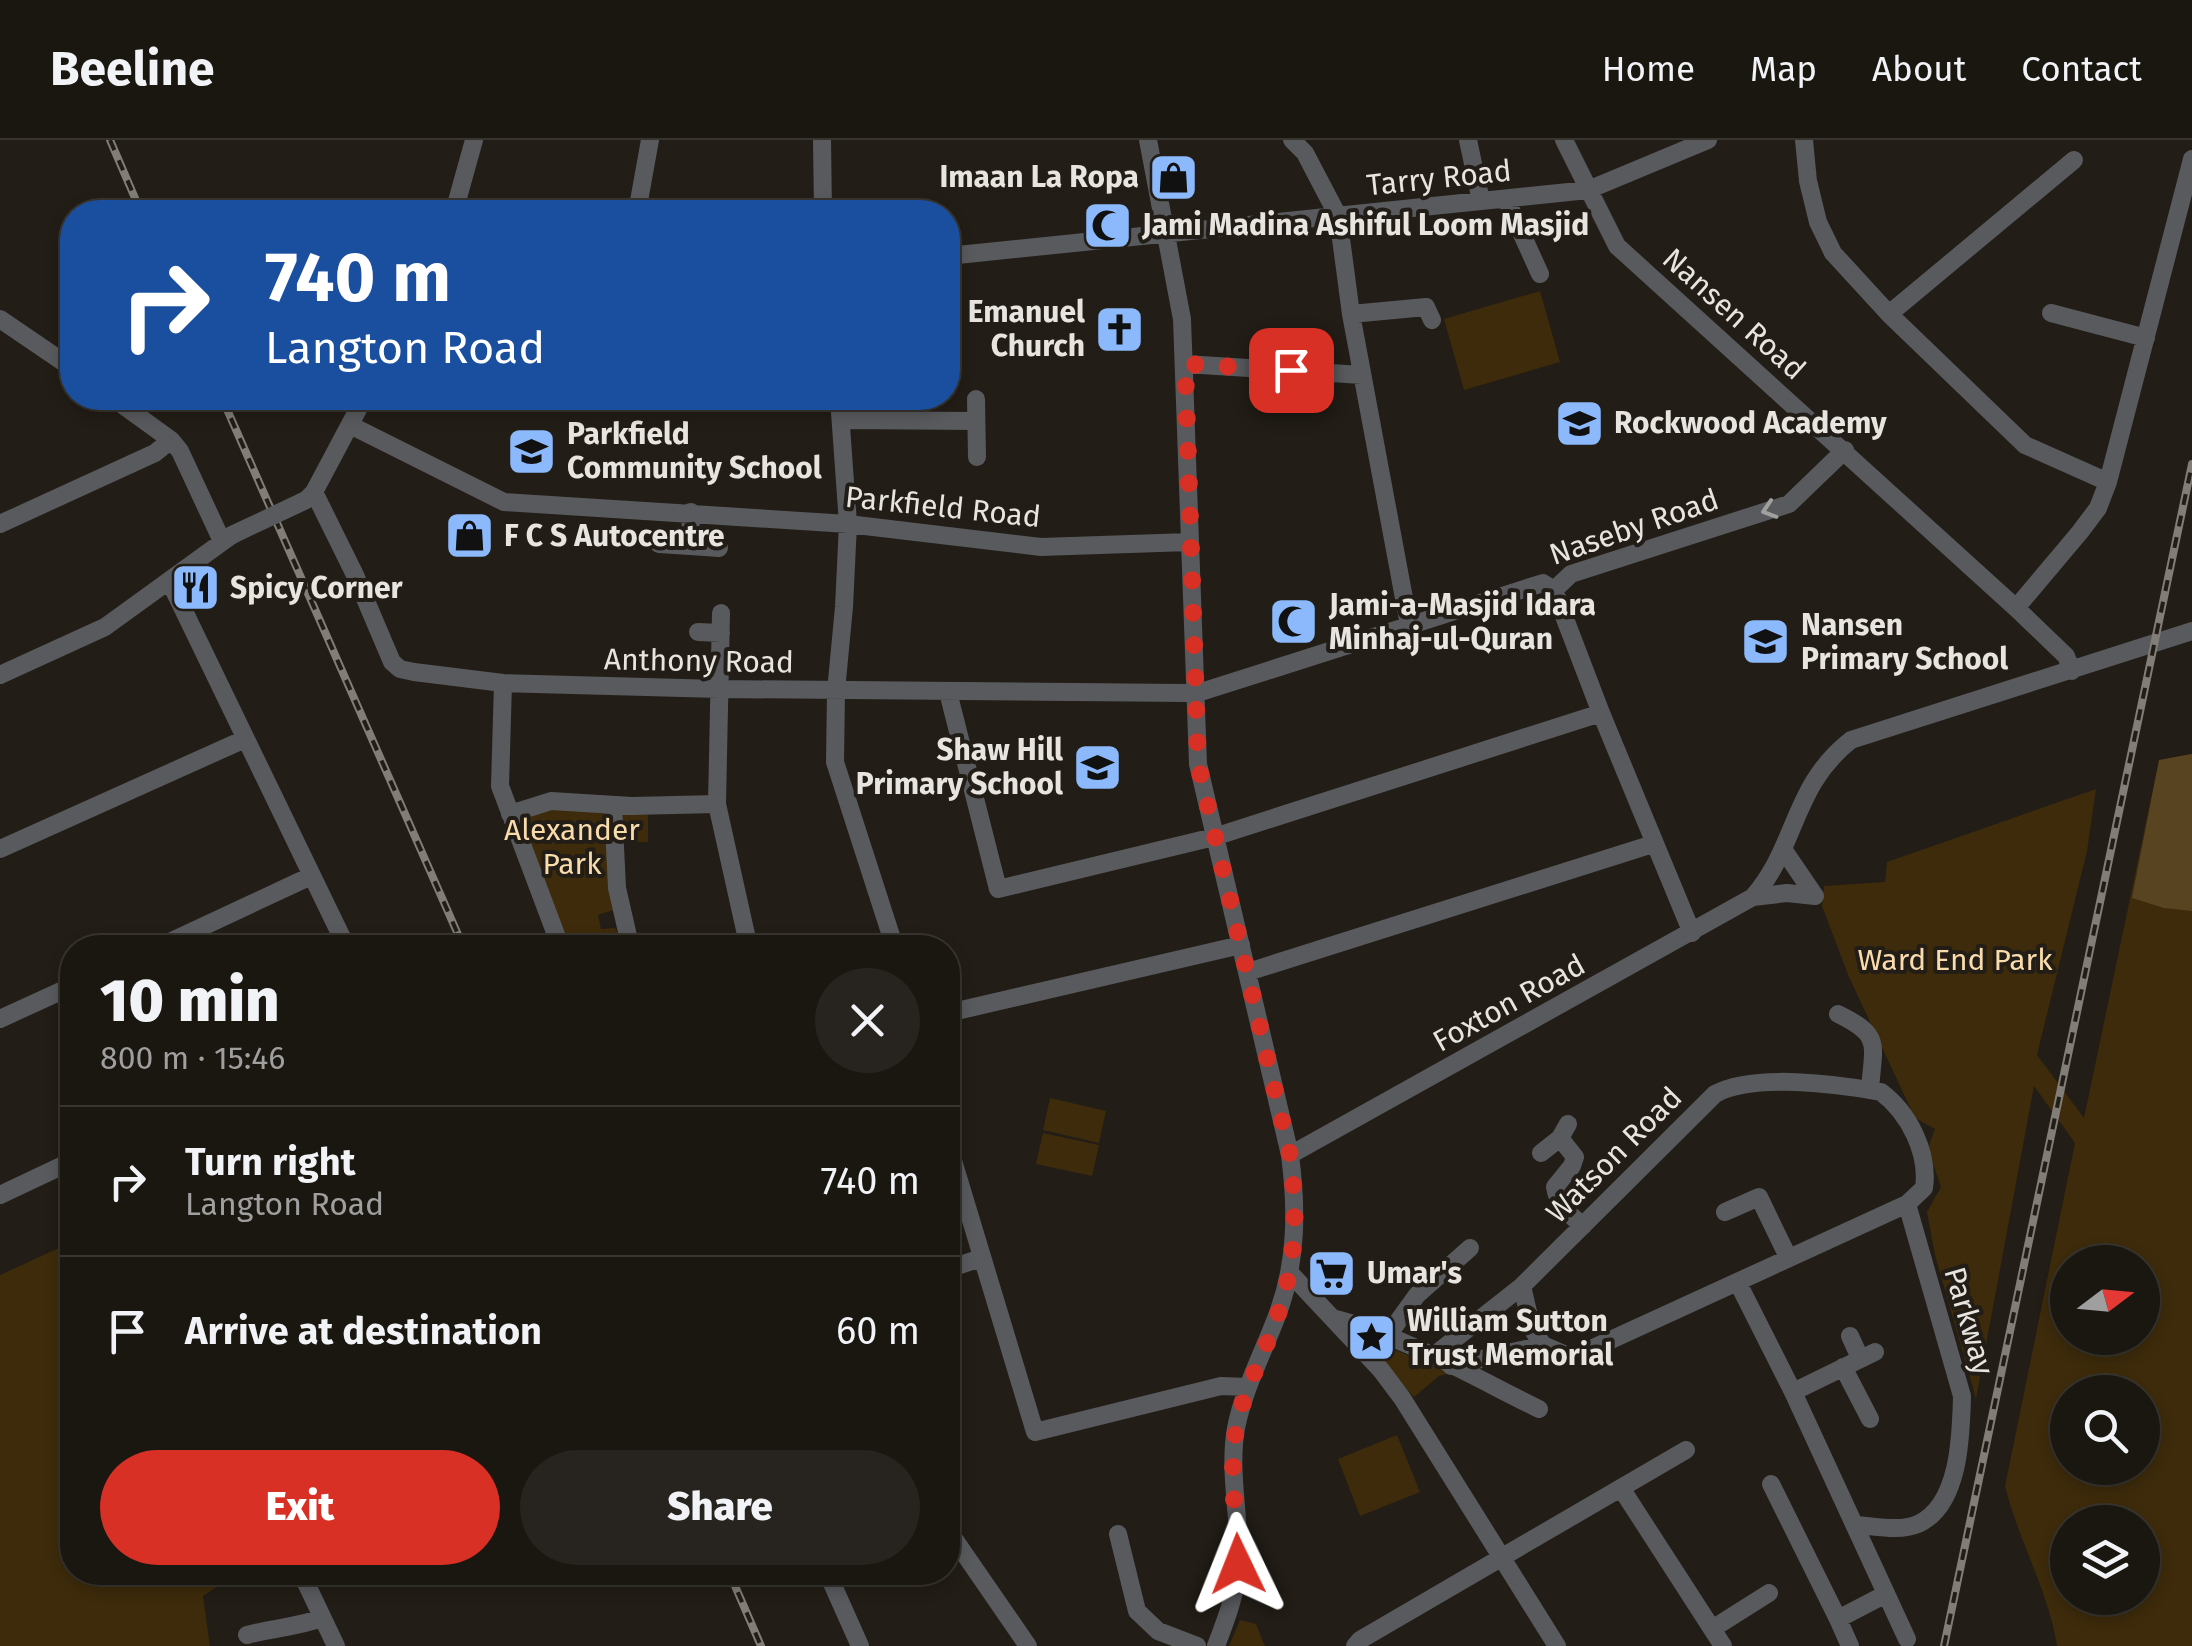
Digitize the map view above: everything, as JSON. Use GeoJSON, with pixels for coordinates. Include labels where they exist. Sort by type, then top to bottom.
{"type":"FeatureCollection","features":[{"type":"Feature","properties":{"kind":"street"},"geometry":{"type":"LineString","coordinates":[[457,200],[474,140]]}},
{"type":"Feature","properties":{"kind":"street"},"geometry":{"type":"LineString","coordinates":[[639,200],[650,140]]}},
{"type":"Feature","properties":{"kind":"street"},"geometry":{"type":"LineString","coordinates":[[822,140],[824,200]]}},
{"type":"Feature","properties":{"kind":"street"},"geometry":{"type":"LineString","coordinates":[[1148,140],[1182,320],[1198,764],[1290,1155],[1296,1239],[1280,1309],[1236,1428],[1236,1587],[1216,1646]]}},
{"type":"Feature","properties":{"kind":"street"},"geometry":{"type":"LineString","coordinates":[[1320,140],[1298,146],[1338,216],[1351,314],[1410,625]]}},
{"type":"Feature","properties":{"kind":"street"},"geometry":{"type":"LineString","coordinates":[[1468,140],[1481,201]]}},
{"type":"Feature","properties":{"kind":"street","name":"Nansen Road"},"geometry":{"type":"LineString","coordinates":[[1564,140],[1617,246],[2016,608],[2066,656],[2072,670]]}},
{"type":"Feature","properties":{"kind":"street","name":"Tarry Road"},"geometry":{"type":"LineString","coordinates":[[960,255],[1588,190],[1708,140]]}},
{"type":"Feature","properties":{"kind":"street"},"geometry":{"type":"LineString","coordinates":[[1804,140],[1808,181],[1832,253],[2024,444],[2108,482]]}},
{"type":"Feature","properties":{"kind":"street"},"geometry":{"type":"LineString","coordinates":[[2016,608],[2098,508],[2192,158]]}},
{"type":"Feature","properties":{"kind":"street"},"geometry":{"type":"LineString","coordinates":[[1890,314],[2074,160]]}},
{"type":"Feature","properties":{"kind":"street"},"geometry":{"type":"LineString","coordinates":[[1506,199],[1540,274]]}},
{"type":"Feature","properties":{"kind":"street"},"geometry":{"type":"LineString","coordinates":[[1351,314],[1426,308],[1432,320]]}},
{"type":"Feature","properties":{"kind":"street"},"geometry":{"type":"LineString","coordinates":[[2051,314],[2146,338]]}},
{"type":"Feature","properties":{"kind":"street"},"geometry":{"type":"LineString","coordinates":[[0,319],[60,360]]}},
{"type":"Feature","properties":{"kind":"street"},"geometry":{"type":"LineString","coordinates":[[1185,364],[1362,374]]}},
{"type":"Feature","properties":{"kind":"street"},"geometry":{"type":"LineString","coordinates":[[976,399],[978,456]]}},
{"type":"Feature","properties":{"kind":"street"},"geometry":{"type":"LineString","coordinates":[[129,410],[180,451],[226,537]]}},
{"type":"Feature","properties":{"kind":"street"},"geometry":{"type":"LineString","coordinates":[[0,675],[105,627],[226,537],[310,496],[358,410]]}},
{"type":"Feature","properties":{"kind":"street"},"geometry":{"type":"LineString","coordinates":[[840,410],[848,524],[835,762],[891,935]]}},
{"type":"Feature","properties":{"kind":"street"},"geometry":{"type":"LineString","coordinates":[[869,410],[976,421]]}},
{"type":"Feature","properties":{"kind":"street","name":"Parkfield Road"},"geometry":{"type":"LineString","coordinates":[[350,425],[504,502],[848,524],[1041,547],[1189,542]]}},
{"type":"Feature","properties":{"kind":"street"},"geometry":{"type":"LineString","coordinates":[[0,524],[155,453],[170,440]]}},
{"type":"Feature","properties":{"kind":"street","name":"Naseby Road"},"geometry":{"type":"LineString","coordinates":[[1195,692],[1542,583],[1554,590],[1571,574],[1788,504],[1844,450]]}},
{"type":"Feature","properties":{"kind":"street","name":"Anthony Road"},"geometry":{"type":"LineString","coordinates":[[310,496],[348,559],[392,662],[400,669],[503,683],[836,691],[1195,692]]}},
{"type":"Feature","properties":{"kind":"street"},"geometry":{"type":"LineString","coordinates":[[690,512],[690,546]]}},
{"type":"Feature","properties":{"kind":"street"},"geometry":{"type":"LineString","coordinates":[[660,544],[719,548]]}},
{"type":"Feature","properties":{"kind":"street"},"geometry":{"type":"LineString","coordinates":[[170,582],[340,935]]}},
{"type":"Feature","properties":{"kind":"street"},"geometry":{"type":"LineString","coordinates":[[1554,590],[1600,713],[1692,933]]}},
{"type":"Feature","properties":{"kind":"street"},"geometry":{"type":"LineString","coordinates":[[722,612],[717,804],[746,935]]}},
{"type":"Feature","properties":{"kind":"street"},"geometry":{"type":"LineString","coordinates":[[698,632],[721,633]]}},
{"type":"Feature","properties":{"kind":"street"},"geometry":{"type":"LineString","coordinates":[[1753,897],[1768,879],[1783,849],[1808,787],[1821,768],[1851,740],[2192,632]]}},
{"type":"Feature","properties":{"kind":"street"},"geometry":{"type":"LineString","coordinates":[[503,683],[500,786],[556,935]]}},
{"type":"Feature","properties":{"kind":"street"},"geometry":{"type":"LineString","coordinates":[[948,692],[998,889],[1214,838],[1600,713]]}},
{"type":"Feature","properties":{"kind":"street"},"geometry":{"type":"LineString","coordinates":[[0,849],[245,739]]}},
{"type":"Feature","properties":{"kind":"street"},"geometry":{"type":"LineString","coordinates":[[510,814],[551,802],[717,804]]}},
{"type":"Feature","properties":{"kind":"street"},"geometry":{"type":"LineString","coordinates":[[613,805],[617,888],[614,917],[627,935]]}},
{"type":"Feature","properties":{"kind":"street"},"geometry":{"type":"LineString","coordinates":[[1248,972],[1653,844]]}},
{"type":"Feature","properties":{"kind":"street"},"geometry":{"type":"LineString","coordinates":[[1753,897],[1788,893],[1814,896],[1783,849]]}},
{"type":"Feature","properties":{"kind":"street"},"geometry":{"type":"LineString","coordinates":[[184,935],[311,876]]}},
{"type":"Feature","properties":{"kind":"street","name":"Foxton Road"},"geometry":{"type":"LineString","coordinates":[[1290,1155],[1753,897]]}},
{"type":"Feature","properties":{"kind":"street"},"geometry":{"type":"LineString","coordinates":[[960,1010],[1241,945]]}},
{"type":"Feature","properties":{"kind":"street"},"geometry":{"type":"LineString","coordinates":[[0,1020],[60,992]]}},
{"type":"Feature","properties":{"kind":"street"},"geometry":{"type":"LineString","coordinates":[[1522,1286],[1532,1329],[1543,1345],[1566,1355],[1578,1355],[1919,1196],[1926,1176],[1916,1138],[1894,1101],[1870,1090],[1872,1038],[1865,1027],[1838,1014]]}},
{"type":"Feature","properties":{"kind":"street","name":"Watson Road"},"geometry":{"type":"LineString","coordinates":[[1432,1357],[1522,1286],[1715,1094],[1730,1086],[1790,1084],[1870,1090]]}},
{"type":"Feature","properties":{"kind":"street"},"geometry":{"type":"LineString","coordinates":[[1541,1153],[1564,1131],[1574,1157],[1572,1166],[1555,1187],[1556,1197],[1560,1206],[1583,1226]]}},
{"type":"Feature","properties":{"kind":"street"},"geometry":{"type":"LineString","coordinates":[[0,1196],[60,1167]]}},
{"type":"Feature","properties":{"kind":"street"},"geometry":{"type":"LineString","coordinates":[[960,1187],[1035,1432],[1220,1386],[1248,1387]]}},
{"type":"Feature","properties":{"kind":"street"},"geometry":{"type":"LineString","coordinates":[[1725,1212],[1758,1198],[1788,1256]]}},
{"type":"Feature","properties":{"kind":"street","name":"Parkway"},"geometry":{"type":"LineString","coordinates":[[1856,1524],[1895,1528],[1917,1525],[1936,1512],[1954,1470],[1962,1396],[1907,1204]]}},
{"type":"Feature","properties":{"kind":"street"},"geometry":{"type":"LineString","coordinates":[[1386,1338],[1417,1295],[1470,1248]]}},
{"type":"Feature","properties":{"kind":"street"},"geometry":{"type":"LineString","coordinates":[[960,1264],[980,1258]]}},
{"type":"Feature","properties":{"kind":"street"},"geometry":{"type":"LineString","coordinates":[[1289,1272],[1402,1398],[1557,1646]]}},
{"type":"Feature","properties":{"kind":"street"},"geometry":{"type":"LineString","coordinates":[[1738,1283],[1856,1524],[1907,1639]]}},
{"type":"Feature","properties":{"kind":"street"},"geometry":{"type":"LineString","coordinates":[[1335,1319],[1432,1357],[1539,1409]]}},
{"type":"Feature","properties":{"kind":"street"},"geometry":{"type":"LineString","coordinates":[[1850,1336],[1859,1359],[1870,1420]]}},
{"type":"Feature","properties":{"kind":"street"},"geometry":{"type":"LineString","coordinates":[[1451,1366],[1543,1345]]}},
{"type":"Feature","properties":{"kind":"street"},"geometry":{"type":"LineString","coordinates":[[1793,1392],[1859,1359]]}},
{"type":"Feature","properties":{"kind":"street"},"geometry":{"type":"LineString","coordinates":[[1355,1646],[1686,1450]]}},
{"type":"Feature","properties":{"kind":"street"},"geometry":{"type":"LineString","coordinates":[[1771,1484],[1850,1646]]}},
{"type":"Feature","properties":{"kind":"street"},"geometry":{"type":"LineString","coordinates":[[1622,1488],[1722,1646]]}},
{"type":"Feature","properties":{"kind":"street"},"geometry":{"type":"LineString","coordinates":[[1118,1534],[1137,1611],[1158,1631],[1197,1646]]}},
{"type":"Feature","properties":{"kind":"street"},"geometry":{"type":"LineString","coordinates":[[960,1547],[1028,1646]]}},
{"type":"Feature","properties":{"kind":"street"},"geometry":{"type":"LineString","coordinates":[[307,1585],[336,1646]]}},
{"type":"Feature","properties":{"kind":"street"},"geometry":{"type":"LineString","coordinates":[[833,1585],[860,1646]]}},
{"type":"Feature","properties":{"kind":"street"},"geometry":{"type":"LineString","coordinates":[[1712,1628],[1768,1593]]}},
{"type":"Feature","properties":{"kind":"street"},"geometry":{"type":"LineString","coordinates":[[1838,1619],[1886,1594]]}},
{"type":"Feature","properties":{"kind":"street"},"geometry":{"type":"LineString","coordinates":[[259,1610],[255,1633],[292,1629],[322,1618]]}},
{"type":"Feature","properties":{"kind":"green space"},"geometry":{"type":"Polygon","coordinates":[[[1540,291],[1560,362],[1464,390],[1444,319],[1540,291]]]}},
{"type":"Feature","properties":{"kind":"green space","name":"Ward End Park"},"geometry":{"type":"Polygon","coordinates":[[[2192,754],[2192,1646],[2057,1646],[2005,1486],[2050,1266],[2050,1355],[2160,1355],[2160,1245],[2054,1245],[2075,1143],[2034,1086],[1976,1399],[1935,1255],[1927,1212],[1941,1187],[1928,1148],[1935,1129],[1915,1118],[1849,977],[1822,906],[1824,886],[1885,882],[1887,862],[2096,789],[2087,851],[2037,1055],[2084,1118],[2159,760],[2192,754]]]}},
{"type":"Feature","properties":{"kind":"green space","name":"Alexander Park"},"geometry":{"type":"Polygon","coordinates":[[[565,808],[648,815],[648,842],[610,843],[613,910],[598,915],[601,929],[615,928],[619,935],[564,935],[521,823],[530,814],[565,808]]]}},
{"type":"Feature","properties":{"kind":"green space"},"geometry":{"type":"Polygon","coordinates":[[[1050,1098],[1106,1111],[1099,1143],[1043,1130],[1050,1098]]]}},
{"type":"Feature","properties":{"kind":"green space"},"geometry":{"type":"Polygon","coordinates":[[[1043,1133],[1099,1145],[1092,1176],[1036,1164],[1043,1133]]]}},
{"type":"Feature","properties":{"kind":"green space"},"geometry":{"type":"Polygon","coordinates":[[[60,1248],[60,1585],[220,1585],[203,1596],[210,1646],[0,1646],[0,1275],[60,1248]]]}},
{"type":"Feature","properties":{"kind":"green space"},"geometry":{"type":"Polygon","coordinates":[[[1359,1335],[1451,1373],[1439,1376],[1414,1397],[1359,1335]]]}},
{"type":"Feature","properties":{"kind":"green space"},"geometry":{"type":"Polygon","coordinates":[[[1397,1435],[1420,1492],[1360,1516],[1338,1459],[1397,1435]]]}},
{"type":"Feature","properties":{"kind":"green space"},"geometry":{"type":"Polygon","coordinates":[[[1240,1620],[1256,1624],[1265,1646],[1229,1646],[1240,1620]]]}},
{"type":"Feature","properties":{"kind":"shaded area"},"geometry":{"type":"Polygon","coordinates":[[[2192,754],[2192,911],[2132,898],[2159,760],[2192,754]]]}},
{"type":"Feature","properties":{"kind":"railway"},"geometry":{"type":"LineString","coordinates":[[110,140],[136,200]]}},
{"type":"Feature","properties":{"kind":"railway"},"geometry":{"type":"LineString","coordinates":[[227,410],[458,935]]}},
{"type":"Feature","properties":{"kind":"railway"},"geometry":{"type":"LineString","coordinates":[[1944,1646],[2192,464]]}},
{"type":"Feature","properties":{"kind":"railway"},"geometry":{"type":"LineString","coordinates":[[735,1585],[761,1646]]}},
{"type":"Feature","properties":{"kind":"place","name":"Imaan La Ropa"},"geometry":{"type":"Point","coordinates":[1174,177]}},
{"type":"Feature","properties":{"kind":"place","name":"Jami Madina Ashiful Loom Masjid"},"geometry":{"type":"Point","coordinates":[1107,225]}},
{"type":"Feature","properties":{"kind":"place","name":"Emanuel Church"},"geometry":{"type":"Point","coordinates":[1120,329]}},
{"type":"Feature","properties":{"kind":"place","name":"Rockwood Academy"},"geometry":{"type":"Point","coordinates":[1579,423]}},
{"type":"Feature","properties":{"kind":"place","name":"Parkfield Community School"},"geometry":{"type":"Point","coordinates":[532,451]}},
{"type":"Feature","properties":{"kind":"place","name":"F C S Autocentre"},"geometry":{"type":"Point","coordinates":[469,536]}},
{"type":"Feature","properties":{"kind":"place","name":"Spicy Corner"},"geometry":{"type":"Point","coordinates":[195,588]}},
{"type":"Feature","properties":{"kind":"place","name":"Jami-a-Masjid Idara Minhaj-ul-Quran"},"geometry":{"type":"Point","coordinates":[1294,622]}},
{"type":"Feature","properties":{"kind":"place","name":"Nansen Primary School"},"geometry":{"type":"Point","coordinates":[1766,642]}},
{"type":"Feature","properties":{"kind":"place","name":"Shaw Hill Primary School"},"geometry":{"type":"Point","coordinates":[1098,767]}},
{"type":"Feature","properties":{"kind":"place","name":"Umar's"},"geometry":{"type":"Point","coordinates":[1332,1273]}},
{"type":"Feature","properties":{"kind":"place","name":"William Sutton Trust Memorial"},"geometry":{"type":"Point","coordinates":[1372,1338]}},
{"type":"Feature","properties":{"kind":"route"},"geometry":{"type":"LineString","coordinates":[[1238,1564],[1233,1470],[1236,1428],[1280,1309],[1296,1239],[1294,1190],[1290,1155],[1198,764],[1185,364],[1291,370]]}}]}
